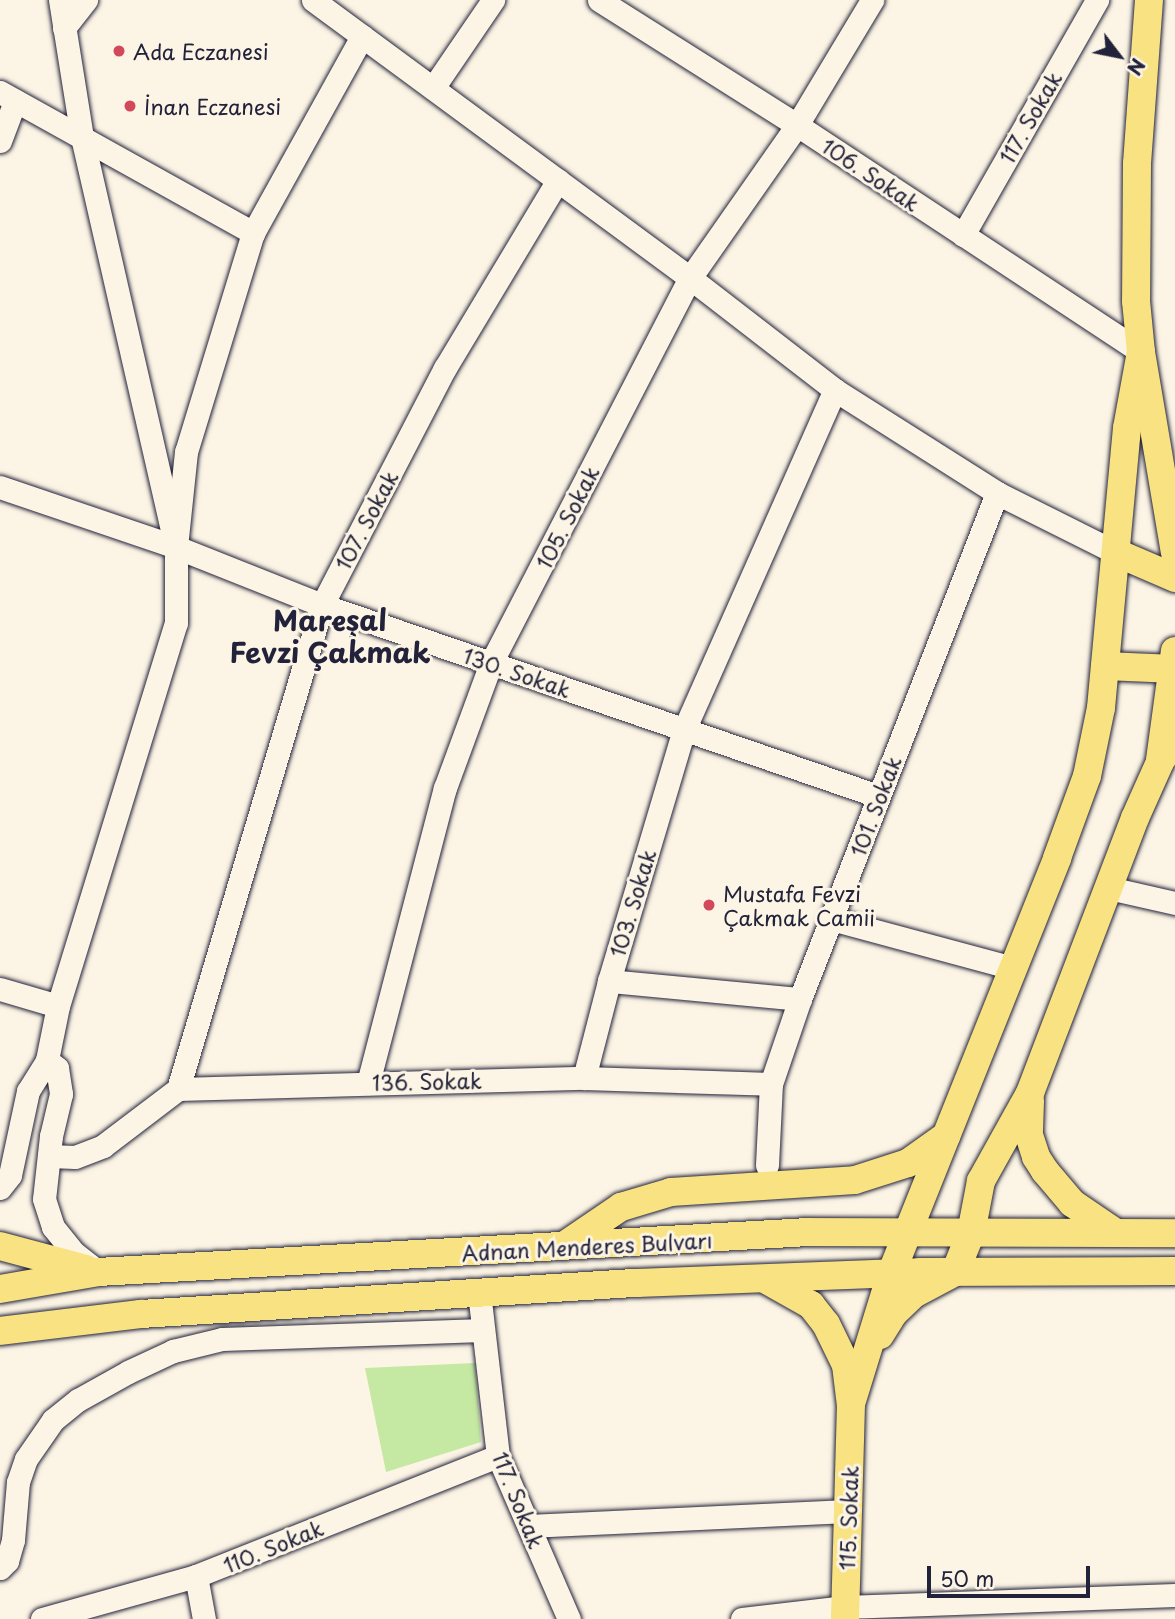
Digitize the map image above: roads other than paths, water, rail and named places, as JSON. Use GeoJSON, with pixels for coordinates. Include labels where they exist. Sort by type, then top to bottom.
{"type":"FeatureCollection","features":[{"type":"Feature","properties":{"kind":"main road"},"geometry":{"type":"LineString","coordinates":[[1149,0],[1137,164],[1136,301],[1141,352],[1175,552]]}},
{"type":"Feature","properties":{"kind":"main road"},"geometry":{"type":"LineString","coordinates":[[851,1410],[891,1273],[910,1233],[1087,776],[1101,708],[1127,428],[1141,352]]}},
{"type":"Feature","properties":{"kind":"main road"},"geometry":{"type":"LineString","coordinates":[[1117,553],[1175,578]]}},
{"type":"Feature","properties":{"kind":"main road"},"geometry":{"type":"LineString","coordinates":[[1105,666],[1174,663],[1160,762]]}},
{"type":"Feature","properties":{"kind":"main road"},"geometry":{"type":"LineString","coordinates":[[955,1272],[971,1233],[981,1181],[1030,1093],[1160,762],[1175,738]]}},
{"type":"Feature","properties":{"kind":"main road"},"geometry":{"type":"LineString","coordinates":[[1030,1093],[1029,1135],[1036,1157],[1072,1203],[1116,1233]]}},
{"type":"Feature","properties":{"kind":"main road"},"geometry":{"type":"LineString","coordinates":[[565,1245],[621,1207],[671,1192],[855,1180],[908,1163],[946,1136]]}},
{"type":"Feature","properties":{"kind":"main road","name":"Adnan Menderes Bulvarı"},"geometry":{"type":"LineString","coordinates":[[0,1289],[99,1272],[810,1233],[1175,1233]]}},
{"type":"Feature","properties":{"kind":"main road"},"geometry":{"type":"LineString","coordinates":[[0,1247],[99,1272]]}},
{"type":"Feature","properties":{"kind":"main road","name":"Adnan Menderes Bulvarı"},"geometry":{"type":"LineString","coordinates":[[0,1331],[141,1314],[479,1292],[891,1273],[1175,1271]]}},
{"type":"Feature","properties":{"kind":"main road","name":"115. Sokak"},"geometry":{"type":"LineString","coordinates":[[845,1613],[851,1410],[877,1340],[893,1314],[914,1294],[955,1272]]}},
{"type":"Feature","properties":{"kind":"main road"},"geometry":{"type":"LineString","coordinates":[[762,1278],[811,1305],[826,1324],[846,1365],[851,1410]]}},
{"type":"Feature","properties":{"kind":"main road"},"geometry":{"type":"LineString","coordinates":[[0,1353],[44,1325]]}},
{"type":"Feature","properties":{"kind":"street"},"geometry":{"type":"LineString","coordinates":[[60,0],[82,137],[176,547]]}},
{"type":"Feature","properties":{"kind":"street"},"geometry":{"type":"LineString","coordinates":[[64,28],[86,0]]}},
{"type":"Feature","properties":{"kind":"street"},"geometry":{"type":"LineString","coordinates":[[313,0],[690,278],[835,390],[997,493],[1117,553]]}},
{"type":"Feature","properties":{"kind":"street"},"geometry":{"type":"LineString","coordinates":[[433,88],[494,0]]}},
{"type":"Feature","properties":{"kind":"street","name":"106. Sokak"},"geometry":{"type":"LineString","coordinates":[[599,0],[629,8],[797,125],[1141,352]]}},
{"type":"Feature","properties":{"kind":"street","name":"105. Sokak"},"geometry":{"type":"LineString","coordinates":[[368,1083],[445,788],[491,663],[690,278],[797,125],[872,0]]}},
{"type":"Feature","properties":{"kind":"street","name":"117. Sokak"},"geometry":{"type":"LineString","coordinates":[[963,235],[1097,0]]}},
{"type":"Feature","properties":{"kind":"street"},"geometry":{"type":"LineString","coordinates":[[0,1188],[10,1175],[28,1091],[47,1060],[58,1006],[176,623],[176,547],[186,452],[253,233],[362,36]]}},
{"type":"Feature","properties":{"kind":"street"},"geometry":{"type":"LineString","coordinates":[[0,141],[8,97],[253,233]]}},
{"type":"Feature","properties":{"kind":"street","name":"107. Sokak"},"geometry":{"type":"LineString","coordinates":[[178,1088],[322,605],[445,368],[558,180]]}},
{"type":"Feature","properties":{"kind":"street","name":"103. Sokak"},"geometry":{"type":"LineString","coordinates":[[584,1078],[609,981],[684,730],[835,390]]}},
{"type":"Feature","properties":{"kind":"street","name":"130. Sokak"},"geometry":{"type":"LineString","coordinates":[[1,492],[176,547],[322,605],[878,796]]}},
{"type":"Feature","properties":{"kind":"street","name":"101. Sokak"},"geometry":{"type":"LineString","coordinates":[[767,1166],[771,1084],[800,999],[997,493]]}},
{"type":"Feature","properties":{"kind":"street"},"geometry":{"type":"LineString","coordinates":[[1109,888],[1175,903]]}},
{"type":"Feature","properties":{"kind":"street"},"geometry":{"type":"LineString","coordinates":[[831,919],[1013,968]]}},
{"type":"Feature","properties":{"kind":"street"},"geometry":{"type":"LineString","coordinates":[[609,981],[800,999]]}},
{"type":"Feature","properties":{"kind":"street"},"geometry":{"type":"LineString","coordinates":[[0,989],[58,1006]]}},
{"type":"Feature","properties":{"kind":"street"},"geometry":{"type":"LineString","coordinates":[[47,1060],[57,1068],[61,1094],[44,1199],[53,1227],[73,1252],[99,1272]]}},
{"type":"Feature","properties":{"kind":"street","name":"136. Sokak"},"geometry":{"type":"LineString","coordinates":[[178,1088],[584,1078],[771,1084]]}},
{"type":"Feature","properties":{"kind":"street"},"geometry":{"type":"LineString","coordinates":[[49,1156],[75,1157],[103,1146],[178,1088]]}},
{"type":"Feature","properties":{"kind":"street","name":"117. Sokak"},"geometry":{"type":"LineString","coordinates":[[479,1292],[498,1457],[569,1619]]}},
{"type":"Feature","properties":{"kind":"street"},"geometry":{"type":"LineString","coordinates":[[0,1568],[6,1561],[13,1540],[19,1482],[26,1458],[53,1420],[78,1400],[128,1372],[173,1351],[222,1339],[483,1330]]}},
{"type":"Feature","properties":{"kind":"street","name":"110. Sokak"},"geometry":{"type":"LineString","coordinates":[[42,1619],[196,1576],[498,1457]]}},
{"type":"Feature","properties":{"kind":"street"},"geometry":{"type":"LineString","coordinates":[[529,1526],[847,1511]]}},
{"type":"Feature","properties":{"kind":"street"},"geometry":{"type":"LineString","coordinates":[[196,1576],[204,1619]]}},
{"type":"Feature","properties":{"kind":"street"},"geometry":{"type":"LineString","coordinates":[[742,1619],[845,1613],[1052,1609],[1175,1595]]}},
{"type":"Feature","properties":{"kind":"place","name":"Ada Eczanesi"},"geometry":{"type":"Point","coordinates":[119,51]}},
{"type":"Feature","properties":{"kind":"place","name":"İnan Eczanesi"},"geometry":{"type":"Point","coordinates":[130,106]}},
{"type":"Feature","properties":{"kind":"place","name":"Mustafa Fevzi Çakmak Camii"},"geometry":{"type":"Point","coordinates":[709,905]}},
{"type":"Feature","properties":{"kind":"district","name":"Mareşal Fevzi Çakmak"},"geometry":{"type":"Point","coordinates":[330,636]}}]}
